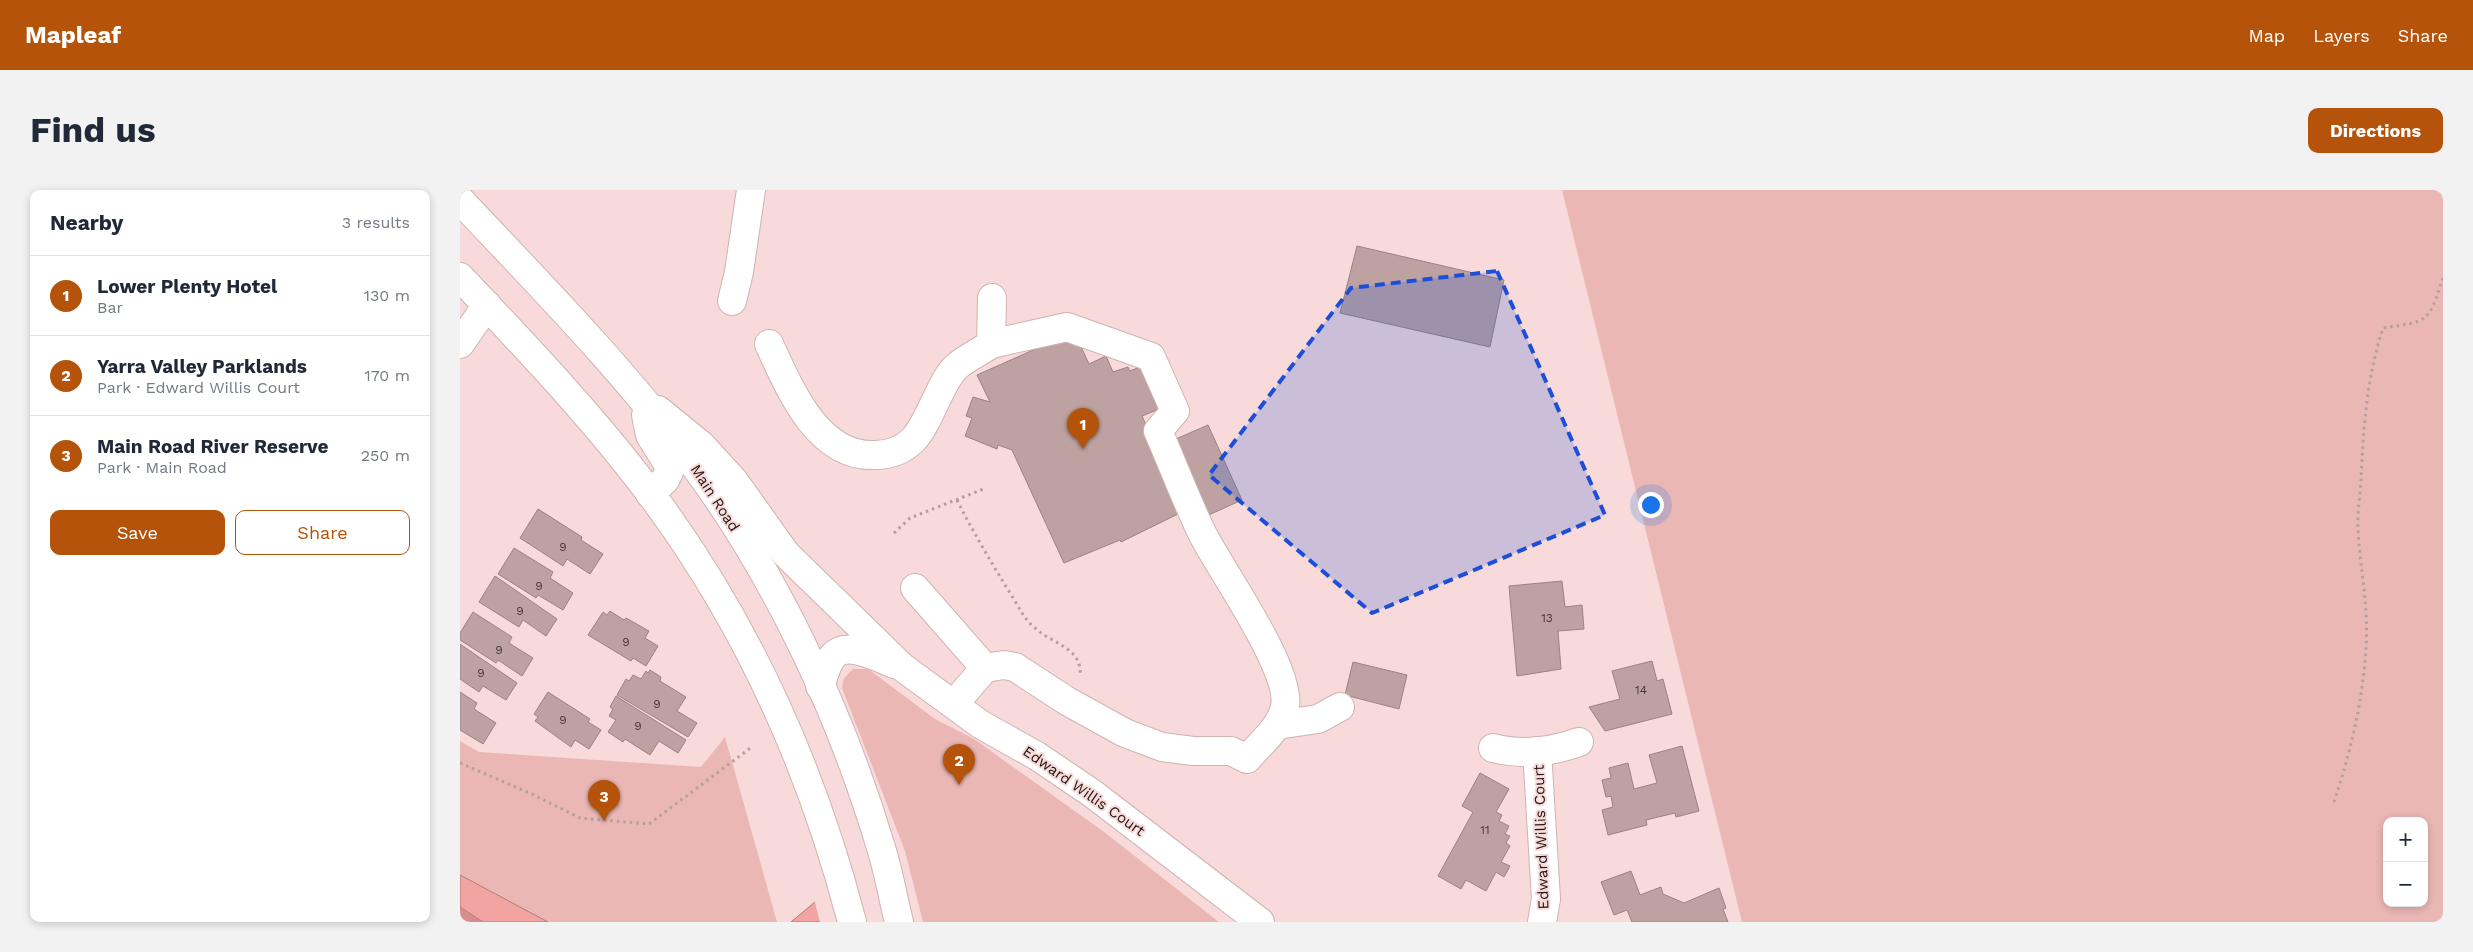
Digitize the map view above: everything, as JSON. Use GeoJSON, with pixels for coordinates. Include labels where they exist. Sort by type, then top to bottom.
{"type":"FeatureCollection","features":[{"type":"Feature","properties":{"kind":"main road"},"geometry":{"type":"LineString","coordinates":[[732,301],[739,272],[744,194]]}},
{"type":"Feature","properties":{"kind":"main road","name":"Main Road"},"geometry":{"type":"LineString","coordinates":[[460,200],[552,298],[642,399],[690,459],[746,546],[794,630],[840,729],[883,852],[899,922]]}},
{"type":"Feature","properties":{"kind":"main road"},"geometry":{"type":"LineString","coordinates":[[460,277],[517,335],[580,405],[650,494],[702,568],[753,658],[793,742],[833,854],[852,922]]}},
{"type":"Feature","properties":{"kind":"main road"},"geometry":{"type":"LineString","coordinates":[[991,344],[992,298]]}},
{"type":"Feature","properties":{"kind":"main road"},"geometry":{"type":"LineString","coordinates":[[460,344],[487,306]]}},
{"type":"Feature","properties":{"kind":"main road"},"geometry":{"type":"LineString","coordinates":[[769,344],[791,391],[810,420],[832,442],[850,452],[866,456],[887,455],[900,450],[914,439],[955,368],[991,344],[1067,327],[1151,357],[1175,410],[1158,431],[1202,534],[1275,660],[1284,684],[1285,707],[1276,725],[1247,759],[1231,751],[1193,752],[1162,747],[1125,733],[1066,701],[1015,667],[1004,664],[985,668],[954,704]]}},
{"type":"Feature","properties":{"kind":"main road"},"geometry":{"type":"LineString","coordinates":[[642,399],[650,435],[668,464],[670,472],[665,480],[650,494]]}},
{"type":"Feature","properties":{"kind":"main road","name":"Edward Willis Court"},"geometry":{"type":"LineString","coordinates":[[642,399],[701,445],[734,481],[786,554],[902,667],[980,724],[1037,756],[1093,794],[1260,922]]}},
{"type":"Feature","properties":{"kind":"main road"},"geometry":{"type":"LineString","coordinates":[[915,588],[985,668]]}},
{"type":"Feature","properties":{"kind":"main road","name":"Edward Willis Court"},"geometry":{"type":"LineString","coordinates":[[820,686],[831,659],[840,652],[865,653],[902,667]]}},
{"type":"Feature","properties":{"kind":"main road"},"geometry":{"type":"LineString","coordinates":[[1276,725],[1318,719],[1340,707]]}},
{"type":"Feature","properties":{"kind":"main road","name":"Edward Willis Court"},"geometry":{"type":"LineString","coordinates":[[1492,748],[1511,753],[1538,751],[1579,742]]}},
{"type":"Feature","properties":{"kind":"main road","name":"Edward Willis Court"},"geometry":{"type":"LineString","coordinates":[[1538,751],[1546,899],[1542,922]]}},
{"type":"Feature","properties":{"kind":"path"},"geometry":{"type":"LineString","coordinates":[[2334,802],[2347,764],[2358,719],[2366,646],[2366,596],[2358,529],[2362,446],[2374,353],[2383,328],[2422,321],[2432,310],[2443,278]]}},
{"type":"Feature","properties":{"kind":"path"},"geometry":{"type":"LineString","coordinates":[[894,533],[910,518],[986,488]]}},
{"type":"Feature","properties":{"kind":"path"},"geometry":{"type":"LineString","coordinates":[[957,500],[982,550],[1023,615],[1034,628],[1072,652],[1078,659],[1081,666],[1080,679],[1066,701]]}},
{"type":"Feature","properties":{"kind":"path"},"geometry":{"type":"LineString","coordinates":[[460,763],[534,795],[580,818],[649,824],[753,746]]}},
{"type":"Feature","properties":{"kind":"highlighted area"},"geometry":{"type":"Polygon","coordinates":[[[1497,271],[1605,515],[1372,613],[1209,475],[1351,288],[1497,271]]]}},
{"type":"Feature","properties":{"kind":"shaded area"},"geometry":{"type":"Polygon","coordinates":[[[1562,190],[2443,190],[2443,922],[1742,922],[1562,190]]]}},
{"type":"Feature","properties":{"kind":"shaded area"},"geometry":{"type":"Polygon","coordinates":[[[853,669],[868,669],[935,719],[974,739],[1104,832],[1219,922],[923,922],[905,851],[842,688],[844,678],[853,669]]]}},
{"type":"Feature","properties":{"kind":"shaded area"},"geometry":{"type":"Polygon","coordinates":[[[725,737],[777,922],[548,922],[460,875],[460,741],[479,752],[701,767],[725,737]]]}},
{"type":"Feature","properties":{"kind":"shaded area"},"geometry":{"type":"Polygon","coordinates":[[[460,875],[548,922],[483,922],[460,907],[460,875]]]}},
{"type":"Feature","properties":{"kind":"shaded area"},"geometry":{"type":"Polygon","coordinates":[[[815,902],[911,922],[791,922],[815,902]]]}},
{"type":"Feature","properties":{"kind":"shaded area"},"geometry":{"type":"Polygon","coordinates":[[[460,907],[483,922],[460,922],[460,907]]]}},
{"type":"Feature","properties":{"kind":"pier"},"geometry":{"type":"Polygon","coordinates":[[[814,899],[911,920],[913,922],[820,922],[814,899]]]}},
{"type":"Feature","properties":{"kind":"building"},"geometry":{"type":"Polygon","coordinates":[[[1357,246],[1504,280],[1490,347],[1340,313],[1357,246]]]}},
{"type":"Feature","properties":{"kind":"building"},"geometry":{"type":"Polygon","coordinates":[[[1067,335],[1077,338],[1089,364],[1106,356],[1113,372],[1128,367],[1130,371],[1145,365],[1164,407],[1142,416],[1184,511],[1121,542],[1120,540],[1064,563],[1012,450],[998,445],[997,449],[965,436],[972,418],[966,416],[973,397],[990,402],[977,375],[1067,335]]]}},
{"type":"Feature","properties":{"kind":"building"},"geometry":{"type":"Polygon","coordinates":[[[1208,425],[1242,500],[1202,518],[1169,442],[1208,425]]]}},
{"type":"Feature","properties":{"kind":"building"},"geometry":{"type":"Polygon","coordinates":[[[538,509],[582,537],[581,540],[603,554],[590,574],[567,559],[563,566],[520,538],[538,509]]]}},
{"type":"Feature","properties":{"kind":"building"},"geometry":{"type":"Polygon","coordinates":[[[514,548],[553,572],[550,578],[573,593],[563,610],[538,595],[536,598],[498,574],[514,548]]]}},
{"type":"Feature","properties":{"kind":"building"},"geometry":{"type":"Polygon","coordinates":[[[495,576],[557,619],[546,636],[523,620],[519,627],[479,602],[495,576]]]}},
{"type":"Feature","properties":{"kind":"building"},"geometry":{"type":"Polygon","coordinates":[[[1562,581],[1565,607],[1582,605],[1584,629],[1558,631],[1561,669],[1517,676],[1509,586],[1562,581]]]}},
{"type":"Feature","properties":{"kind":"building"},"geometry":{"type":"Polygon","coordinates":[[[610,611],[624,620],[626,618],[649,631],[645,638],[658,646],[646,666],[633,658],[631,661],[588,635],[603,612],[607,615],[610,611]]]}},
{"type":"Feature","properties":{"kind":"building"},"geometry":{"type":"Polygon","coordinates":[[[473,612],[512,637],[509,643],[533,658],[522,676],[498,660],[496,663],[460,640],[460,633],[473,612]]]}},
{"type":"Feature","properties":{"kind":"building"},"geometry":{"type":"Polygon","coordinates":[[[460,644],[517,683],[506,700],[483,686],[479,692],[460,679],[460,644]]]}},
{"type":"Feature","properties":{"kind":"building"},"geometry":{"type":"Polygon","coordinates":[[[1652,661],[1657,681],[1663,679],[1672,714],[1605,731],[1589,707],[1620,699],[1612,671],[1652,661]]]}},
{"type":"Feature","properties":{"kind":"building"},"geometry":{"type":"Polygon","coordinates":[[[1353,662],[1407,675],[1399,709],[1345,695],[1353,662]]]}},
{"type":"Feature","properties":{"kind":"building"},"geometry":{"type":"Polygon","coordinates":[[[650,670],[661,677],[660,681],[686,697],[677,711],[697,723],[688,737],[617,695],[626,679],[629,681],[633,675],[641,679],[646,671],[648,673],[650,670]]]}},
{"type":"Feature","properties":{"kind":"building"},"geometry":{"type":"Polygon","coordinates":[[[460,692],[477,703],[474,709],[496,723],[483,744],[460,730],[460,692]]]}},
{"type":"Feature","properties":{"kind":"building"},"geometry":{"type":"Polygon","coordinates":[[[548,692],[590,719],[588,722],[601,730],[589,749],[575,740],[571,747],[535,721],[538,717],[534,714],[548,692]]]}},
{"type":"Feature","properties":{"kind":"building"},"geometry":{"type":"Polygon","coordinates":[[[616,696],[686,740],[678,753],[659,741],[650,755],[625,739],[623,742],[608,732],[616,720],[609,716],[613,709],[610,707],[616,696]]]}},
{"type":"Feature","properties":{"kind":"building"},"geometry":{"type":"Polygon","coordinates":[[[1682,746],[1699,811],[1676,817],[1675,813],[1646,820],[1647,825],[1608,835],[1602,810],[1613,807],[1611,796],[1606,797],[1602,780],[1611,778],[1609,768],[1628,763],[1634,789],[1657,783],[1649,755],[1682,746]]]}},
{"type":"Feature","properties":{"kind":"building"},"geometry":{"type":"Polygon","coordinates":[[[1480,773],[1509,789],[1496,812],[1502,815],[1499,821],[1509,826],[1505,834],[1510,836],[1506,843],[1510,846],[1501,862],[1510,866],[1504,877],[1496,872],[1486,891],[1466,880],[1461,889],[1438,876],[1473,812],[1462,806],[1480,773]]]}},
{"type":"Feature","properties":{"kind":"building"},"geometry":{"type":"Polygon","coordinates":[[[1631,871],[1640,895],[1661,887],[1663,894],[1684,903],[1719,888],[1726,908],[1723,909],[1728,922],[1632,922],[1627,910],[1614,915],[1601,882],[1631,871]]]}},
{"type":"Feature","properties":{"kind":"place","name":"Lower Plenty Hotel"},"geometry":{"type":"Point","coordinates":[1083,449]}},
{"type":"Feature","properties":{"kind":"place","name":"Yarra Valley Parklands"},"geometry":{"type":"Point","coordinates":[959,785]}},
{"type":"Feature","properties":{"kind":"place","name":"Main Road River Reserve"},"geometry":{"type":"Point","coordinates":[604,821]}}]}
